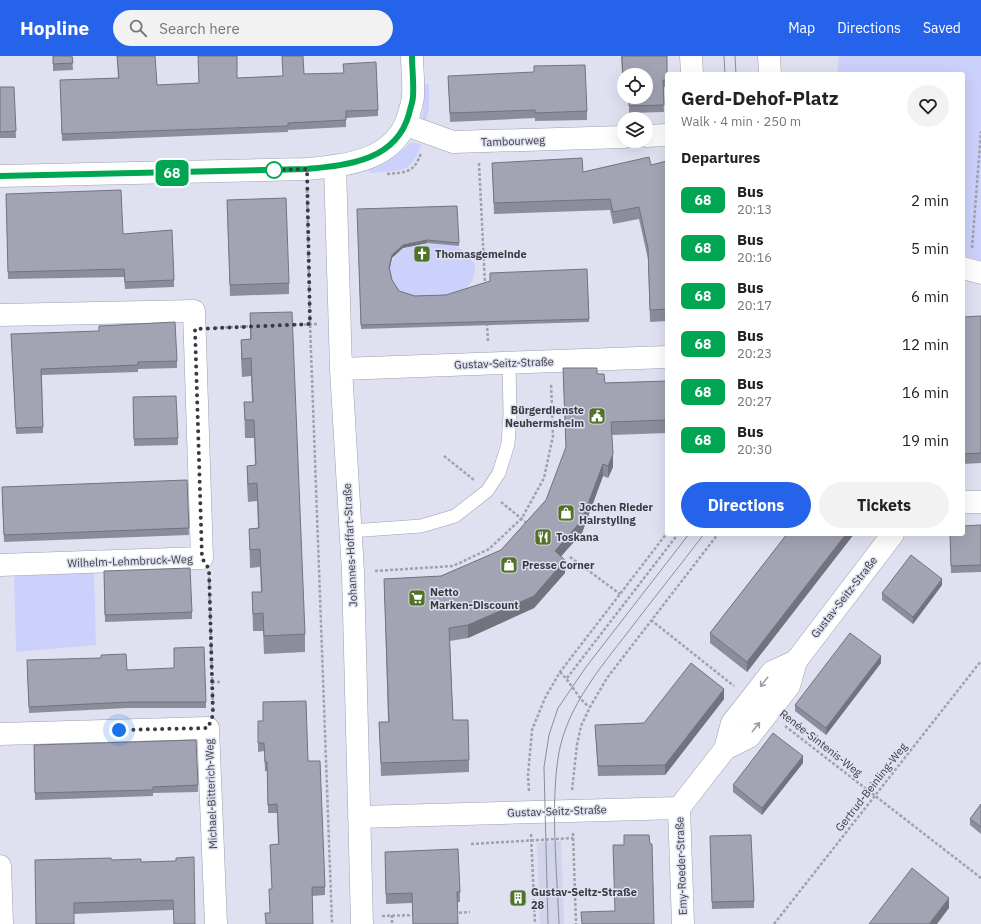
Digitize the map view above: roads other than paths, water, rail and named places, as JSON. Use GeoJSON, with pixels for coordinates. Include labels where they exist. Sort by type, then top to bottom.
{"type":"FeatureCollection","features":[{"type":"Feature","properties":{"kind":"street"},"geometry":{"type":"LineString","coordinates":[[0,176],[307,169],[354,164],[380,152],[400,136],[406,125],[413,97],[412,56]]}},
{"type":"Feature","properties":{"kind":"street"},"geometry":{"type":"LineString","coordinates":[[691,56],[692,72]]}},
{"type":"Feature","properties":{"kind":"street"},"geometry":{"type":"LineString","coordinates":[[769,56],[770,72]]}},
{"type":"Feature","properties":{"kind":"street","name":"Tambourweg"},"geometry":{"type":"LineString","coordinates":[[406,125],[453,142],[478,143],[617,136]]}},
{"type":"Feature","properties":{"kind":"street"},"geometry":{"type":"LineString","coordinates":[[653,136],[665,135]]}},
{"type":"Feature","properties":{"kind":"street","name":"Johannes-Hoffart-Straße"},"geometry":{"type":"LineString","coordinates":[[335,166],[341,369],[351,531],[362,920]]}},
{"type":"Feature","properties":{"kind":"street","name":"Wilhelm-Lehmbruck-Weg"},"geometry":{"type":"LineString","coordinates":[[0,316],[194,311],[202,558],[0,565]]}},
{"type":"Feature","properties":{"kind":"street","name":"Gustav-Seitz-Straße"},"geometry":{"type":"LineString","coordinates":[[341,369],[665,357]]}},
{"type":"Feature","properties":{"kind":"street"},"geometry":{"type":"LineString","coordinates":[[965,502],[981,502]]}},
{"type":"Feature","properties":{"kind":"street","name":"Gustav-Seitz-Straße"},"geometry":{"type":"LineString","coordinates":[[725,749],[748,737],[789,686],[796,661],[891,536]]}},
{"type":"Feature","properties":{"kind":"street","name":"Gustav-Seitz-Straße"},"geometry":{"type":"LineString","coordinates":[[359,817],[679,808],[725,749],[732,723],[772,672],[796,661]]}},
{"type":"Feature","properties":{"kind":"street","name":"Michael-Bitterich-Weg"},"geometry":{"type":"LineString","coordinates":[[0,734],[208,728],[216,924]]}},
{"type":"Feature","properties":{"kind":"street","name":"Emy-Roeder-Straße"},"geometry":{"type":"LineString","coordinates":[[679,808],[683,924]]}},
{"type":"Feature","properties":{"kind":"street"},"geometry":{"type":"LineString","coordinates":[[0,866],[2,924]]}},
{"type":"Feature","properties":{"kind":"lane"},"geometry":{"type":"LineString","coordinates":[[351,531],[421,526],[455,516],[487,491],[499,473],[508,444],[510,415],[499,363]]}},
{"type":"Feature","properties":{"kind":"tram line"},"geometry":{"type":"LineString","coordinates":[[724,56],[725,72]]}},
{"type":"Feature","properties":{"kind":"tram line"},"geometry":{"type":"LineString","coordinates":[[735,56],[736,72]]}},
{"type":"Feature","properties":{"kind":"tram line"},"geometry":{"type":"LineString","coordinates":[[548,924],[544,767],[549,735],[558,708],[586,667],[687,536]]}},
{"type":"Feature","properties":{"kind":"tram line"},"geometry":{"type":"LineString","coordinates":[[559,924],[555,837],[555,793],[556,772],[563,735],[577,703],[586,688],[702,536]]}},
{"type":"Feature","properties":{"kind":"place","name":"Thomasgemeinde"},"geometry":{"type":"Point","coordinates":[422,254]}},
{"type":"Feature","properties":{"kind":"place","name":"Bürgerdienste Neuhermsheim"},"geometry":{"type":"Point","coordinates":[597,416]}},
{"type":"Feature","properties":{"kind":"place","name":"Jochen Rieder Hairstyling"},"geometry":{"type":"Point","coordinates":[566,513]}},
{"type":"Feature","properties":{"kind":"place","name":"Toskana"},"geometry":{"type":"Point","coordinates":[543,537]}},
{"type":"Feature","properties":{"kind":"place","name":"Presse Corner"},"geometry":{"type":"Point","coordinates":[509,565]}},
{"type":"Feature","properties":{"kind":"place","name":"Netto Marken-Discount"},"geometry":{"type":"Point","coordinates":[417,598]}},
{"type":"Feature","properties":{"kind":"place","name":"Gustav-Seitz-Straße 28"},"geometry":{"type":"Point","coordinates":[518,898]}}]}
